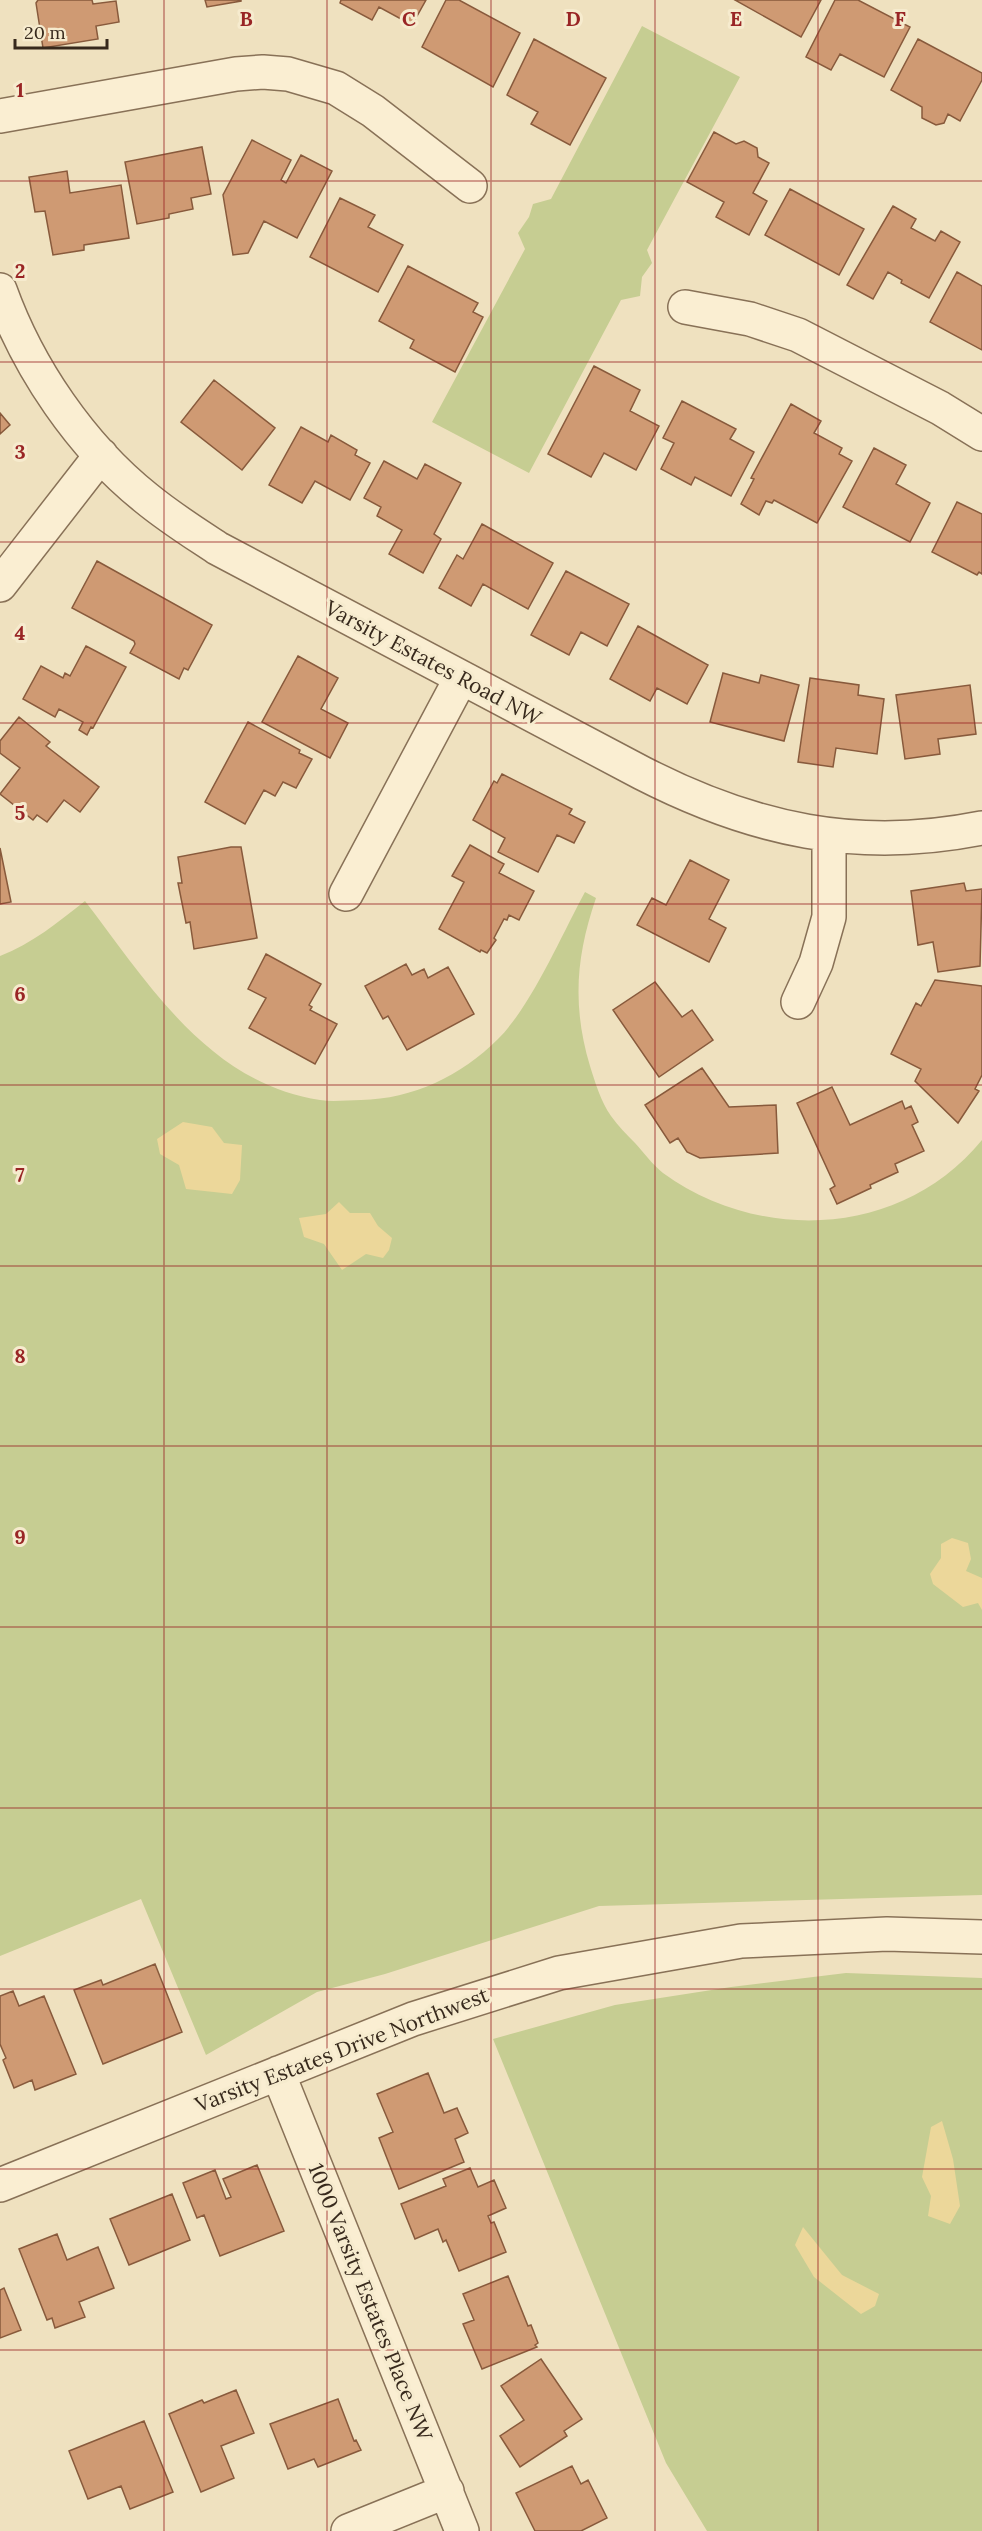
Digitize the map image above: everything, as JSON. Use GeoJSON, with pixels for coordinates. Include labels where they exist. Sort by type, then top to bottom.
{"type":"FeatureCollection","features":[{"type":"Feature","properties":{"kind":"street"},"geometry":{"type":"LineString","coordinates":[[0,116],[236,74],[263,72],[288,74],[336,88],[358,101],[470,186]]}},
{"type":"Feature","properties":{"kind":"street","name":"Varsity Estates Road NW"},"geometry":{"type":"LineString","coordinates":[[0,290],[16,328],[43,377],[80,431],[144,497],[180,524],[218,548],[680,793],[724,811],[783,828],[829,835],[887,839],[949,835],[982,828]]}},
{"type":"Feature","properties":{"kind":"street"},"geometry":{"type":"LineString","coordinates":[[685,307],[750,319],[798,334],[940,408],[982,434]]}},
{"type":"Feature","properties":{"kind":"street"},"geometry":{"type":"LineString","coordinates":[[0,585],[101,455]]}},
{"type":"Feature","properties":{"kind":"street"},"geometry":{"type":"LineString","coordinates":[[346,894],[461,678]]}},
{"type":"Feature","properties":{"kind":"street"},"geometry":{"type":"LineString","coordinates":[[798,1002],[816,963],[829,917],[829,835]]}},
{"type":"Feature","properties":{"kind":"street","name":"Varsity Estates Drive Northwest"},"geometry":{"type":"LineString","coordinates":[[0,2185],[413,2019],[559,1973],[741,1941],[886,1934],[982,1937]]}},
{"type":"Feature","properties":{"kind":"street","name":"1000 Varsity Estates Place NW"},"geometry":{"type":"LineString","coordinates":[[278,2073],[462,2531]]}},
{"type":"Feature","properties":{"kind":"street"},"geometry":{"type":"LineString","coordinates":[[348,2531],[447,2490]]}},
{"type":"Feature","properties":{"kind":"green space"},"geometry":{"type":"Polygon","coordinates":[[[642,26],[740,77],[647,250],[652,263],[642,277],[640,296],[621,300],[529,473],[432,422],[525,249],[518,233],[529,217],[533,204],[551,199],[642,26]]]}},
{"type":"Feature","properties":{"kind":"green space"},"geometry":{"type":"Polygon","coordinates":[[[585,892],[596,898],[584,940],[579,981],[581,1023],[590,1066],[601,1098],[611,1116],[663,1173],[702,1196],[743,1211],[786,1219],[830,1220],[872,1212],[913,1196],[950,1172],[982,1140],[982,1895],[599,1906],[385,1974],[317,1992],[206,2055],[141,1899],[0,1956],[0,956],[34,939],[85,901],[158,996],[184,1025],[213,1051],[245,1073],[280,1090],[320,1100],[380,1099],[435,1083],[468,1064],[498,1039],[523,1008],[585,892]]]}},
{"type":"Feature","properties":{"kind":"green space"},"geometry":{"type":"Polygon","coordinates":[[[846,1973],[982,1978],[982,2531],[707,2531],[666,2463],[493,2039],[615,2005],[731,1987],[846,1973]]]}},
{"type":"Feature","properties":{"kind":"sand"},"geometry":{"type":"Polygon","coordinates":[[[183,1122],[212,1127],[224,1143],[242,1145],[240,1180],[232,1194],[186,1189],[179,1165],[160,1154],[157,1139],[183,1122]]]}},
{"type":"Feature","properties":{"kind":"sand"},"geometry":{"type":"Polygon","coordinates":[[[339,1202],[350,1213],[370,1213],[378,1226],[392,1238],[389,1250],[383,1258],[366,1254],[342,1270],[324,1244],[304,1237],[299,1218],[326,1214],[339,1202]]]}},
{"type":"Feature","properties":{"kind":"sand"},"geometry":{"type":"Polygon","coordinates":[[[952,1538],[968,1543],[971,1559],[966,1571],[982,1578],[982,1610],[978,1603],[963,1607],[933,1584],[930,1574],[941,1558],[941,1544],[952,1538]]]}},
{"type":"Feature","properties":{"kind":"sand"},"geometry":{"type":"Polygon","coordinates":[[[942,2121],[953,2159],[960,2206],[950,2224],[928,2216],[931,2196],[922,2177],[931,2127],[942,2121]]]}},
{"type":"Feature","properties":{"kind":"sand"},"geometry":{"type":"Polygon","coordinates":[[[803,2227],[842,2275],[879,2294],[875,2306],[861,2314],[814,2277],[795,2245],[803,2227]]]}},
{"type":"Feature","properties":{"kind":"building"},"geometry":{"type":"Polygon","coordinates":[[[38,0],[92,0],[93,4],[116,1],[119,22],[96,26],[98,39],[43,48],[36,3],[38,0]]]}},
{"type":"Feature","properties":{"kind":"building"},"geometry":{"type":"Polygon","coordinates":[[[205,0],[241,0],[241,1],[207,7],[205,0]]]}},
{"type":"Feature","properties":{"kind":"building"},"geometry":{"type":"Polygon","coordinates":[[[341,0],[426,0],[412,25],[379,7],[372,20],[340,3],[341,0]]]}},
{"type":"Feature","properties":{"kind":"building"},"geometry":{"type":"Polygon","coordinates":[[[446,0],[459,0],[520,33],[493,87],[422,47],[446,0]]]}},
{"type":"Feature","properties":{"kind":"building"},"geometry":{"type":"Polygon","coordinates":[[[735,0],[821,0],[801,37],[735,0]]]}},
{"type":"Feature","properties":{"kind":"building"},"geometry":{"type":"Polygon","coordinates":[[[835,0],[858,0],[910,27],[884,77],[840,54],[831,70],[806,57],[835,0]]]}},
{"type":"Feature","properties":{"kind":"building"},"geometry":{"type":"Polygon","coordinates":[[[534,39],[606,78],[570,145],[531,124],[538,112],[507,95],[534,39]]]}},
{"type":"Feature","properties":{"kind":"building"},"geometry":{"type":"Polygon","coordinates":[[[918,39],[982,73],[982,80],[960,121],[948,114],[944,123],[936,125],[922,118],[922,107],[891,90],[918,39]]]}},
{"type":"Feature","properties":{"kind":"building"},"geometry":{"type":"Polygon","coordinates":[[[714,132],[736,144],[744,141],[757,148],[758,157],[769,163],[753,193],[767,201],[749,235],[716,217],[724,202],[687,182],[714,132]]]}},
{"type":"Feature","properties":{"kind":"building"},"geometry":{"type":"Polygon","coordinates":[[[252,140],[291,160],[281,180],[286,183],[301,155],[332,171],[297,238],[264,221],[248,253],[233,255],[223,195],[252,140]]]}},
{"type":"Feature","properties":{"kind":"building"},"geometry":{"type":"Polygon","coordinates":[[[202,147],[211,194],[191,198],[193,209],[169,214],[169,218],[137,224],[125,162],[202,147]]]}},
{"type":"Feature","properties":{"kind":"building"},"geometry":{"type":"Polygon","coordinates":[[[67,171],[70,193],[121,185],[129,238],[84,245],[84,250],[53,255],[45,211],[35,212],[29,177],[67,171]]]}},
{"type":"Feature","properties":{"kind":"building"},"geometry":{"type":"Polygon","coordinates":[[[790,189],[864,229],[839,275],[765,235],[790,189]]]}},
{"type":"Feature","properties":{"kind":"building"},"geometry":{"type":"Polygon","coordinates":[[[340,198],[375,215],[368,227],[403,245],[378,292],[310,257],[340,198]]]}},
{"type":"Feature","properties":{"kind":"building"},"geometry":{"type":"Polygon","coordinates":[[[893,206],[916,219],[911,228],[935,241],[941,231],[960,242],[929,298],[901,283],[902,280],[888,272],[873,299],[847,285],[893,206]]]}},
{"type":"Feature","properties":{"kind":"building"},"geometry":{"type":"Polygon","coordinates":[[[408,266],[478,303],[473,312],[483,317],[455,372],[410,348],[414,340],[379,321],[408,266]]]}},
{"type":"Feature","properties":{"kind":"building"},"geometry":{"type":"Polygon","coordinates":[[[957,272],[982,286],[982,350],[930,322],[957,272]]]}},
{"type":"Feature","properties":{"kind":"building"},"geometry":{"type":"Polygon","coordinates":[[[594,366],[640,390],[630,411],[659,426],[636,470],[604,453],[591,477],[548,454],[594,366]]]}},
{"type":"Feature","properties":{"kind":"building"},"geometry":{"type":"Polygon","coordinates":[[[214,380],[275,428],[242,470],[181,422],[214,380]]]}},
{"type":"Feature","properties":{"kind":"building"},"geometry":{"type":"Polygon","coordinates":[[[682,401],[736,429],[730,439],[754,452],[731,496],[695,477],[691,485],[661,469],[674,443],[663,438],[682,401]]]}},
{"type":"Feature","properties":{"kind":"building"},"geometry":{"type":"Polygon","coordinates":[[[791,404],[821,421],[814,433],[842,448],[839,454],[852,461],[817,523],[774,500],[772,503],[766,501],[759,515],[741,504],[754,479],[751,478],[791,404]]]}},
{"type":"Feature","properties":{"kind":"building"},"geometry":{"type":"Polygon","coordinates":[[[0,413],[10,425],[0,434],[0,413]]]}},
{"type":"Feature","properties":{"kind":"building"},"geometry":{"type":"Polygon","coordinates":[[[301,427],[328,442],[331,435],[357,450],[355,455],[370,463],[350,500],[315,481],[302,503],[269,485],[301,427]]]}},
{"type":"Feature","properties":{"kind":"building"},"geometry":{"type":"Polygon","coordinates":[[[874,448],[906,465],[896,484],[930,503],[910,542],[843,507],[874,448]]]}},
{"type":"Feature","properties":{"kind":"building"},"geometry":{"type":"Polygon","coordinates":[[[384,461],[417,479],[425,464],[461,483],[434,534],[441,539],[423,573],[389,554],[402,530],[377,516],[381,507],[364,498],[384,461]]]}},
{"type":"Feature","properties":{"kind":"building"},"geometry":{"type":"Polygon","coordinates":[[[957,502],[982,514],[982,574],[979,572],[977,575],[932,552],[957,502]]]}},
{"type":"Feature","properties":{"kind":"building"},"geometry":{"type":"Polygon","coordinates":[[[482,524],[553,563],[528,609],[483,584],[471,606],[439,588],[457,555],[463,559],[482,524]]]}},
{"type":"Feature","properties":{"kind":"building"},"geometry":{"type":"Polygon","coordinates":[[[97,561],[212,625],[188,670],[184,668],[179,679],[130,653],[135,644],[134,641],[72,608],[97,561]]]}},
{"type":"Feature","properties":{"kind":"building"},"geometry":{"type":"Polygon","coordinates":[[[566,571],[629,604],[607,646],[581,632],[569,655],[531,635],[566,571]]]}},
{"type":"Feature","properties":{"kind":"building"},"geometry":{"type":"Polygon","coordinates":[[[638,626],[708,665],[687,704],[657,688],[650,701],[610,679],[638,626]]]}},
{"type":"Feature","properties":{"kind":"building"},"geometry":{"type":"Polygon","coordinates":[[[86,646],[126,667],[87,735],[79,730],[83,722],[59,709],[55,717],[23,699],[41,666],[63,678],[65,673],[70,676],[86,646]]]}},
{"type":"Feature","properties":{"kind":"building"},"geometry":{"type":"Polygon","coordinates":[[[298,656],[338,678],[321,709],[348,723],[330,758],[262,722],[298,656]]]}},
{"type":"Feature","properties":{"kind":"building"},"geometry":{"type":"Polygon","coordinates":[[[723,673],[759,683],[761,675],[799,685],[784,741],[710,722],[723,673]]]}},
{"type":"Feature","properties":{"kind":"building"},"geometry":{"type":"Polygon","coordinates":[[[810,678],[859,685],[858,695],[884,699],[877,754],[836,748],[833,767],[798,762],[810,678]]]}},
{"type":"Feature","properties":{"kind":"building"},"geometry":{"type":"Polygon","coordinates":[[[970,685],[976,734],[938,739],[940,754],[905,759],[896,695],[970,685]]]}},
{"type":"Feature","properties":{"kind":"building"},"geometry":{"type":"Polygon","coordinates":[[[19,717],[50,742],[46,746],[99,787],[80,812],[64,800],[47,822],[37,815],[33,820],[0,794],[20,768],[0,753],[0,741],[19,717]]]}},
{"type":"Feature","properties":{"kind":"building"},"geometry":{"type":"Polygon","coordinates":[[[248,722],[312,759],[296,788],[283,782],[275,796],[264,790],[245,824],[205,802],[248,722]]]}},
{"type":"Feature","properties":{"kind":"building"},"geometry":{"type":"Polygon","coordinates":[[[502,774],[572,809],[569,814],[585,822],[574,843],[557,835],[538,872],[498,852],[505,838],[473,820],[494,781],[497,783],[502,774]]]}},
{"type":"Feature","properties":{"kind":"building"},"geometry":{"type":"Polygon","coordinates":[[[470,845],[504,864],[499,873],[534,891],[519,920],[509,915],[507,920],[504,919],[494,938],[496,940],[487,953],[481,950],[480,952],[439,929],[464,882],[452,876],[470,845]]]}},
{"type":"Feature","properties":{"kind":"building"},"geometry":{"type":"Polygon","coordinates":[[[241,847],[257,938],[194,949],[190,922],[186,923],[178,883],[182,883],[178,857],[241,847]]]}},
{"type":"Feature","properties":{"kind":"building"},"geometry":{"type":"Polygon","coordinates":[[[0,848],[11,902],[0,904],[0,848]]]}},
{"type":"Feature","properties":{"kind":"building"},"geometry":{"type":"Polygon","coordinates":[[[690,860],[729,880],[709,919],[726,928],[709,962],[637,925],[652,898],[666,905],[690,860]]]}},
{"type":"Feature","properties":{"kind":"building"},"geometry":{"type":"Polygon","coordinates":[[[964,883],[966,891],[982,889],[980,966],[938,972],[933,942],[918,945],[911,891],[964,883]]]}},
{"type":"Feature","properties":{"kind":"building"},"geometry":{"type":"Polygon","coordinates":[[[266,954],[321,984],[309,1005],[312,1007],[310,1010],[337,1024],[315,1064],[249,1028],[266,998],[248,989],[266,954]]]}},
{"type":"Feature","properties":{"kind":"building"},"geometry":{"type":"Polygon","coordinates":[[[406,964],[412,975],[424,969],[428,978],[448,967],[474,1014],[407,1050],[388,1016],[383,1019],[365,986],[406,964]]]}},
{"type":"Feature","properties":{"kind":"building"},"geometry":{"type":"Polygon","coordinates":[[[935,980],[982,986],[982,1075],[975,1089],[979,1091],[958,1123],[915,1081],[921,1069],[891,1054],[916,1003],[921,1006],[935,980]]]}},
{"type":"Feature","properties":{"kind":"building"},"geometry":{"type":"Polygon","coordinates":[[[655,982],[682,1017],[692,1010],[713,1040],[659,1077],[613,1010],[655,982]]]}},
{"type":"Feature","properties":{"kind":"building"},"geometry":{"type":"Polygon","coordinates":[[[702,1068],[729,1107],[776,1105],[778,1153],[700,1158],[687,1152],[678,1138],[670,1143],[645,1105],[702,1068]]]}},
{"type":"Feature","properties":{"kind":"building"},"geometry":{"type":"Polygon","coordinates":[[[832,1087],[850,1125],[902,1101],[905,1109],[911,1106],[918,1122],[912,1125],[924,1151],[895,1164],[898,1172],[837,1204],[830,1189],[835,1186],[797,1103],[832,1087]]]}},
{"type":"Feature","properties":{"kind":"building"},"geometry":{"type":"Polygon","coordinates":[[[155,1964],[182,2032],[103,2064],[74,1990],[101,1980],[103,1985],[155,1964]]]}},
{"type":"Feature","properties":{"kind":"building"},"geometry":{"type":"Polygon","coordinates":[[[13,1991],[19,2006],[44,1996],[76,2074],[35,2090],[32,2080],[14,2088],[3,2060],[6,2058],[0,2044],[0,1996],[13,1991]]]}},
{"type":"Feature","properties":{"kind":"building"},"geometry":{"type":"Polygon","coordinates":[[[428,2073],[444,2113],[457,2108],[468,2133],[455,2139],[464,2162],[399,2189],[379,2138],[393,2132],[377,2094],[428,2073]]]}},
{"type":"Feature","properties":{"kind":"building"},"geometry":{"type":"Polygon","coordinates":[[[257,2165],[284,2231],[220,2256],[204,2215],[197,2218],[183,2183],[215,2170],[226,2199],[231,2197],[223,2179],[257,2165]]]}},
{"type":"Feature","properties":{"kind":"building"},"geometry":{"type":"Polygon","coordinates":[[[470,2168],[478,2187],[494,2180],[506,2208],[488,2216],[491,2223],[494,2222],[506,2252],[459,2271],[446,2240],[443,2242],[438,2229],[415,2239],[401,2204],[446,2186],[443,2179],[470,2168]]]}},
{"type":"Feature","properties":{"kind":"building"},"geometry":{"type":"Polygon","coordinates":[[[172,2194],[190,2240],[129,2265],[110,2219],[172,2194]]]}},
{"type":"Feature","properties":{"kind":"building"},"geometry":{"type":"Polygon","coordinates":[[[57,2234],[67,2260],[98,2247],[114,2288],[79,2302],[85,2317],[55,2328],[52,2318],[47,2320],[19,2249],[57,2234]]]}},
{"type":"Feature","properties":{"kind":"building"},"geometry":{"type":"Polygon","coordinates":[[[508,2276],[528,2326],[531,2325],[538,2343],[535,2345],[537,2347],[482,2369],[463,2324],[474,2320],[463,2294],[508,2276]]]}},
{"type":"Feature","properties":{"kind":"building"},"geometry":{"type":"Polygon","coordinates":[[[4,2288],[21,2330],[0,2338],[0,2290],[4,2288]]]}},
{"type":"Feature","properties":{"kind":"building"},"geometry":{"type":"Polygon","coordinates":[[[541,2359],[582,2419],[564,2431],[567,2436],[520,2467],[500,2436],[524,2420],[501,2386],[541,2359]]]}},
{"type":"Feature","properties":{"kind":"building"},"geometry":{"type":"Polygon","coordinates":[[[236,2390],[254,2433],[221,2446],[234,2478],[201,2492],[169,2414],[202,2400],[204,2403],[236,2390]]]}},
{"type":"Feature","properties":{"kind":"building"},"geometry":{"type":"Polygon","coordinates":[[[338,2399],[354,2441],[356,2440],[361,2450],[318,2467],[314,2459],[288,2469],[270,2424],[338,2399]]]}},
{"type":"Feature","properties":{"kind":"building"},"geometry":{"type":"Polygon","coordinates":[[[144,2421],[173,2492],[130,2509],[121,2486],[88,2499],[69,2451],[144,2421]]]}},
{"type":"Feature","properties":{"kind":"building"},"geometry":{"type":"Polygon","coordinates":[[[572,2466],[581,2484],[588,2480],[607,2518],[581,2531],[535,2531],[516,2493],[572,2466]]]}}]}
